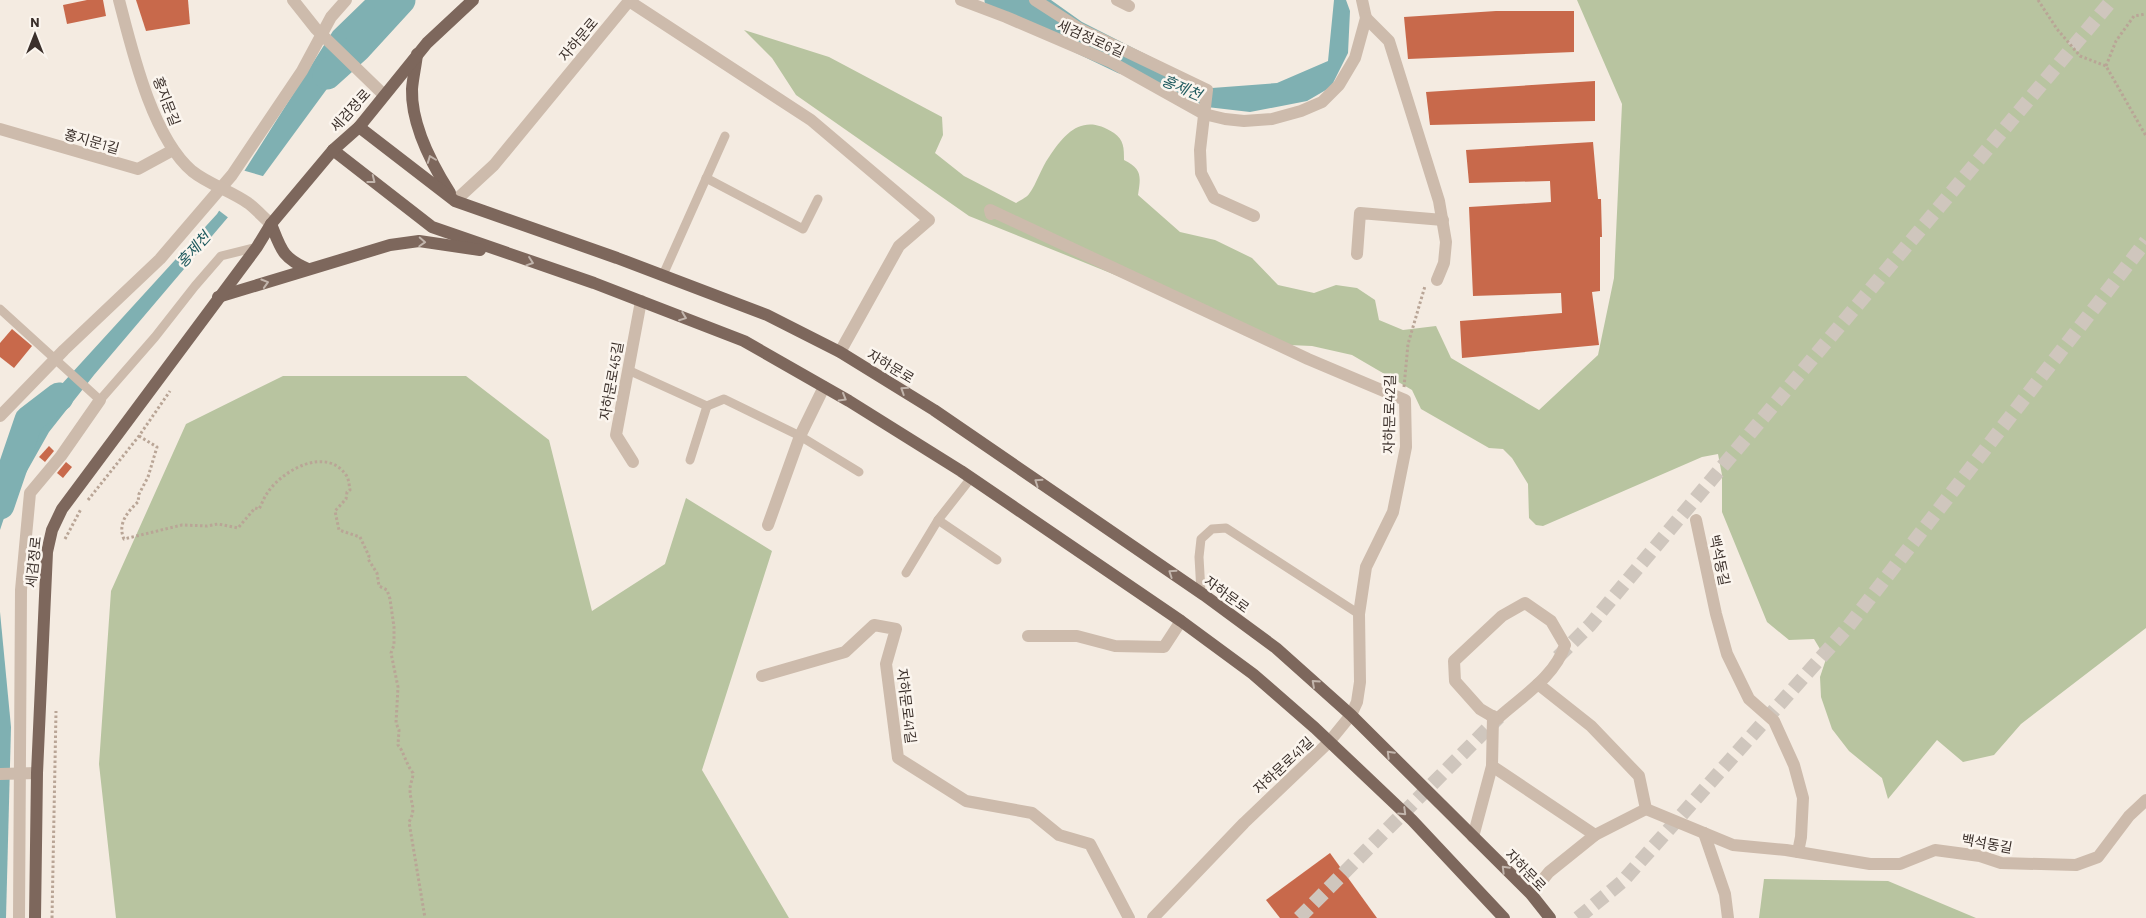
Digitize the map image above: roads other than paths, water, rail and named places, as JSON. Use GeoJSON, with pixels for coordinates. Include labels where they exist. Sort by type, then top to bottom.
{"type":"FeatureCollection","features":[{"type":"Feature","properties":{"kind":"main road","name":"세검정로"},"geometry":{"type":"LineString","coordinates":[[35,918],[31,774],[47,561],[52,530],[71,494],[257,247],[271,224],[333,150],[359,127],[426,43],[473,0]]}},
{"type":"Feature","properties":{"kind":"main road"},"geometry":{"type":"LineString","coordinates":[[417,54],[412,90],[417,124],[434,169],[455,201]]}},
{"type":"Feature","properties":{"kind":"main road","name":"자하문로"},"geometry":{"type":"LineString","coordinates":[[359,127],[455,201],[662,275],[767,315],[840,352],[934,410],[1201,592],[1276,648],[1351,715],[1530,894],[1550,918]]}},
{"type":"Feature","properties":{"kind":"main road"},"geometry":{"type":"LineString","coordinates":[[333,150],[432,227],[641,301],[744,341],[824,387],[971,478],[1182,621],[1254,674],[1330,742],[1412,820],[1504,918]]}},
{"type":"Feature","properties":{"kind":"main road"},"geometry":{"type":"LineString","coordinates":[[271,224],[282,252],[292,262],[308,269]]}},
{"type":"Feature","properties":{"kind":"main road"},"geometry":{"type":"LineString","coordinates":[[218,297],[390,245],[419,241],[507,254]]}},
{"type":"Feature","properties":{"kind":"street","name":"홍지문길"},"geometry":{"type":"LineString","coordinates":[[118,0],[129,40],[157,124],[173,150],[192,171],[248,203],[271,224]]}},
{"type":"Feature","properties":{"kind":"street"},"geometry":{"type":"LineString","coordinates":[[292,0],[316,28],[384,95]]}},
{"type":"Feature","properties":{"kind":"street"},"geometry":{"type":"LineString","coordinates":[[0,416],[64,350],[160,259],[232,175],[302,71],[331,17],[346,0]]}},
{"type":"Feature","properties":{"kind":"street","name":"세검정로6길"},"geometry":{"type":"LineString","coordinates":[[961,0],[1111,62],[1204,114],[1244,121],[1272,119],[1301,111],[1322,102],[1339,86],[1356,58],[1366,18],[1362,0]]}},
{"type":"Feature","properties":{"kind":"street"},"geometry":{"type":"LineString","coordinates":[[1034,0],[1080,29],[1207,90],[1200,150],[1201,173],[1214,198],[1254,216]]}},
{"type":"Feature","properties":{"kind":"street"},"geometry":{"type":"LineString","coordinates":[[1117,0],[1129,6]]}},
{"type":"Feature","properties":{"kind":"street","name":"자하문로"},"geometry":{"type":"LineString","coordinates":[[455,201],[494,165],[629,1],[811,120],[929,220],[899,246],[840,352]]}},
{"type":"Feature","properties":{"kind":"street"},"geometry":{"type":"LineString","coordinates":[[1366,18],[1389,40],[1439,201],[1446,242],[1444,263],[1433,280]]}},
{"type":"Feature","properties":{"kind":"street","name":"홍지문1길"},"geometry":{"type":"LineString","coordinates":[[0,129],[138,169],[173,150]]}},
{"type":"Feature","properties":{"kind":"street","name":"자하문로42길"},"geometry":{"type":"LineString","coordinates":[[991,214],[990,210],[1308,359],[1405,400],[1406,447],[1392,512],[1366,567],[1359,614],[1360,682],[1351,715]]}},
{"type":"Feature","properties":{"kind":"street"},"geometry":{"type":"LineString","coordinates":[[1356,254],[1360,213],[1443,220]]}},
{"type":"Feature","properties":{"kind":"street","name":"자하문로45길"},"geometry":{"type":"LineString","coordinates":[[633,462],[616,435],[641,301]]}},
{"type":"Feature","properties":{"kind":"street"},"geometry":{"type":"LineString","coordinates":[[768,525],[800,436],[824,387]]}},
{"type":"Feature","properties":{"kind":"street"},"geometry":{"type":"LineString","coordinates":[[19,918],[21,590],[30,493],[61,456],[100,400]]}},
{"type":"Feature","properties":{"kind":"street","name":"백석동길"},"geometry":{"type":"LineString","coordinates":[[1696,520],[1726,654],[1749,699],[1774,721],[1794,765],[1803,798],[1801,837],[1798,852]]}},
{"type":"Feature","properties":{"kind":"street"},"geometry":{"type":"LineString","coordinates":[[1525,603],[1552,621],[1565,645],[1560,659],[1538,684],[1497,719],[1480,709],[1455,681],[1454,661],[1502,616],[1525,603]]}},
{"type":"Feature","properties":{"kind":"street"},"geometry":{"type":"LineString","coordinates":[[1028,636],[1077,636],[1115,646],[1164,647],[1182,621]]}},
{"type":"Feature","properties":{"kind":"street","name":"자하문로41길"},"geometry":{"type":"LineString","coordinates":[[762,676],[845,652],[874,625],[896,629],[886,664],[898,758],[966,801],[1032,813],[1059,835],[1090,844],[1129,918]]}},
{"type":"Feature","properties":{"kind":"street"},"geometry":{"type":"LineString","coordinates":[[1530,894],[1549,872],[1595,835],[1646,809],[1639,776],[1592,726],[1538,684]]}},
{"type":"Feature","properties":{"kind":"street","name":"자하문로41길"},"geometry":{"type":"LineString","coordinates":[[1153,918],[1244,823],[1330,742],[1351,715]]}},
{"type":"Feature","properties":{"kind":"street"},"geometry":{"type":"LineString","coordinates":[[1473,837],[1492,766],[1493,716]]}},
{"type":"Feature","properties":{"kind":"street"},"geometry":{"type":"LineString","coordinates":[[1492,766],[1595,835]]}},
{"type":"Feature","properties":{"kind":"street"},"geometry":{"type":"LineString","coordinates":[[0,774],[31,774]]}},
{"type":"Feature","properties":{"kind":"street","name":"백석동길"},"geometry":{"type":"LineString","coordinates":[[1646,809],[1733,846],[1798,852],[1870,864],[1900,864],[1935,850],[1980,856],[2001,863],[2076,865],[2098,857],[2129,816],[2146,800]]}},
{"type":"Feature","properties":{"kind":"street"},"geometry":{"type":"LineString","coordinates":[[1704,833],[1726,894],[1728,918]]}},
{"type":"Feature","properties":{"kind":"lane"},"geometry":{"type":"LineString","coordinates":[[662,275],[724,136]]}},
{"type":"Feature","properties":{"kind":"lane"},"geometry":{"type":"LineString","coordinates":[[706,178],[803,229],[818,198]]}},
{"type":"Feature","properties":{"kind":"lane"},"geometry":{"type":"LineString","coordinates":[[0,309],[100,400],[155,337],[221,256],[257,247]]}},
{"type":"Feature","properties":{"kind":"lane"},"geometry":{"type":"LineString","coordinates":[[628,370],[707,406],[724,399],[800,436],[859,472]]}},
{"type":"Feature","properties":{"kind":"lane"},"geometry":{"type":"LineString","coordinates":[[690,460],[707,406]]}},
{"type":"Feature","properties":{"kind":"lane"},"geometry":{"type":"LineString","coordinates":[[906,572],[938,520],[971,478]]}},
{"type":"Feature","properties":{"kind":"lane"},"geometry":{"type":"LineString","coordinates":[[938,520],[996,560]]}},
{"type":"Feature","properties":{"kind":"lane"},"geometry":{"type":"LineString","coordinates":[[1201,592],[1199,557],[1201,539],[1212,529],[1226,528],[1359,614]]}},
{"type":"Feature","properties":{"kind":"water","name":"홍제천"},"geometry":{"type":"Polygon","coordinates":[[[365,0],[401,0],[357,48],[263,176],[94,375],[49,432],[9,503],[0,530],[0,505],[29,420],[217,214],[333,31],[365,0]]]}},
{"type":"Feature","properties":{"kind":"water","name":"홍제천"},"geometry":{"type":"Polygon","coordinates":[[[1022,0],[1051,0],[1082,22],[1212,88],[1277,83],[1328,61],[1334,0],[1346,0],[1350,11],[1348,53],[1331,87],[1307,101],[1250,112],[1207,107],[1150,81],[1043,18],[1022,0]]]}},
{"type":"Feature","properties":{"kind":"water"},"geometry":{"type":"Polygon","coordinates":[[[0,612],[11,727],[6,918],[0,918],[0,612]]]}},
{"type":"Feature","properties":{"kind":"waterway","name":"홍제천"},"geometry":{"type":"LineString","coordinates":[[327,75],[357,48],[401,0]]}},
{"type":"Feature","properties":{"kind":"waterway","name":"홍제천"},"geometry":{"type":"LineString","coordinates":[[999,0],[1124,60]]}},
{"type":"Feature","properties":{"kind":"waterway","name":"홍제천"},"geometry":{"type":"LineString","coordinates":[[0,505],[29,420],[59,397]]}},
{"type":"Feature","properties":{"kind":"tunnel"},"geometry":{"type":"LineString","coordinates":[[1558,657],[1590,625],[2112,0]]}},
{"type":"Feature","properties":{"kind":"tunnel"},"geometry":{"type":"LineString","coordinates":[[1578,918],[1623,881],[1847,628],[2146,241]]}},
{"type":"Feature","properties":{"kind":"tunnel"},"geometry":{"type":"LineString","coordinates":[[1299,918],[1499,717]]}}]}
